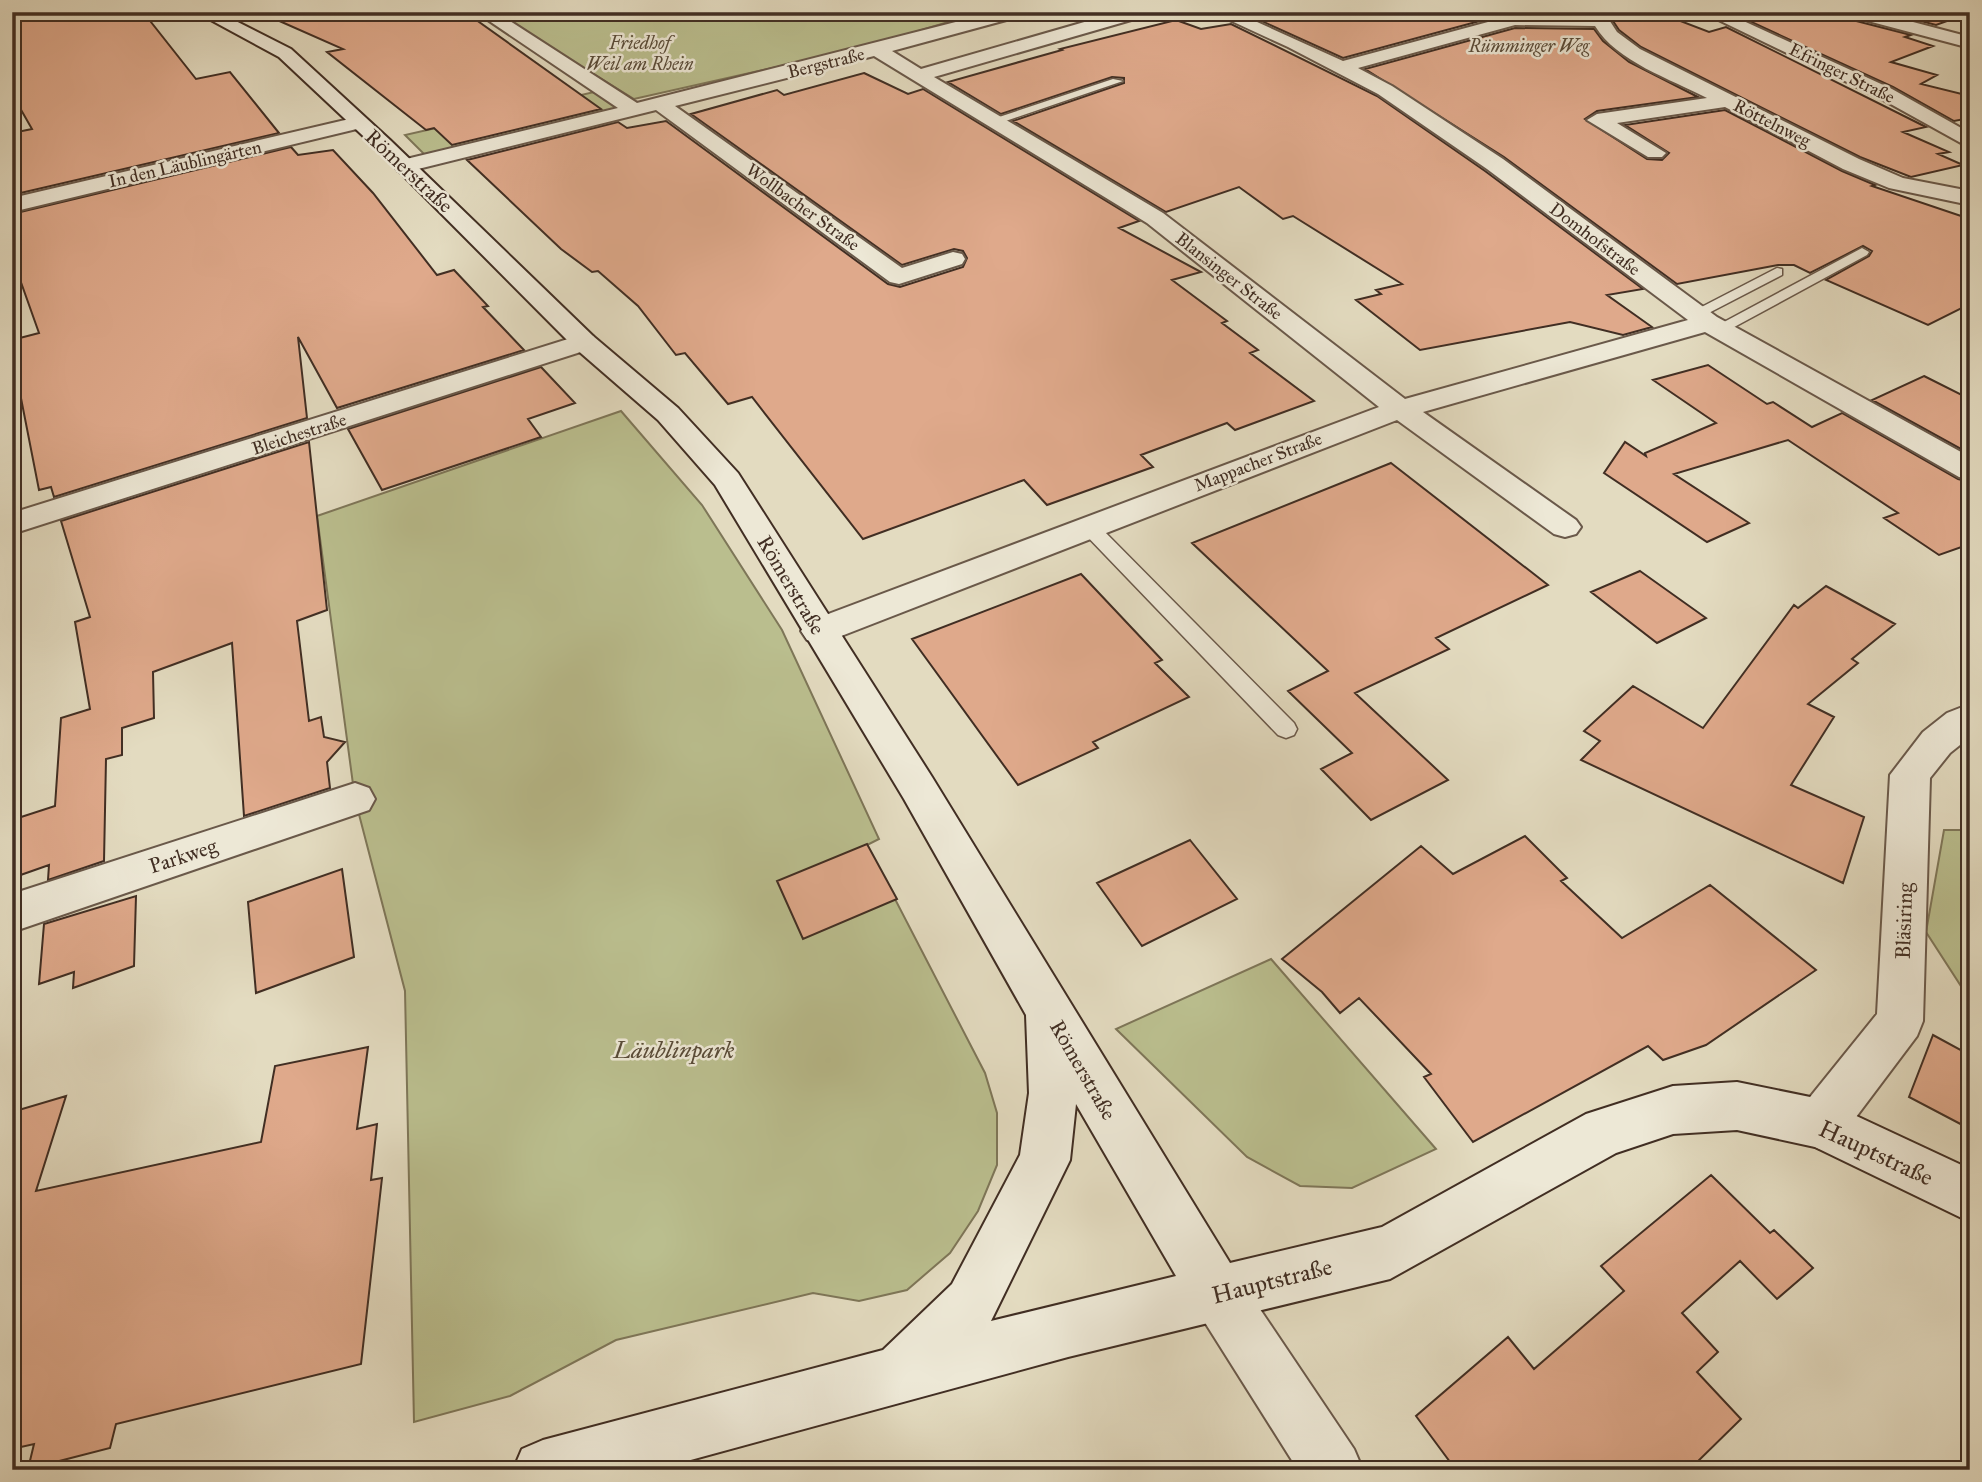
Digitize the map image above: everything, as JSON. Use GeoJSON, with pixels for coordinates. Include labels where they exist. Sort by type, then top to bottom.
{"type":"FeatureCollection","features":[{"type":"Feature","properties":{"kind":"street","name":"Römerstraße"},"geometry":{"type":"LineString","coordinates":[[204,12],[285,53],[406,166],[584,342],[668,414],[727,480],[918,788],[1218,1294],[1333,1470]]}},
{"type":"Feature","properties":{"kind":"street"},"geometry":{"type":"LineString","coordinates":[[484,12],[636,111]]}},
{"type":"Feature","properties":{"kind":"street","name":"Bergstraße"},"geometry":{"type":"LineString","coordinates":[[406,166],[636,111],[1015,12]]}},
{"type":"Feature","properties":{"kind":"street"},"geometry":{"type":"LineString","coordinates":[[916,76],[1139,12]]}},
{"type":"Feature","properties":{"kind":"street","name":"Domhofstraße"},"geometry":{"type":"LineString","coordinates":[[1220,12],[1342,66],[1385,90],[1475,150],[1708,322],[1970,470]]}},
{"type":"Feature","properties":{"kind":"street","name":"Efringer Straße"},"geometry":{"type":"LineString","coordinates":[[1710,12],[1885,93],[1970,142]]}},
{"type":"Feature","properties":{"kind":"street"},"geometry":{"type":"LineString","coordinates":[[1855,12],[1970,43]]}},
{"type":"Feature","properties":{"kind":"street"},"geometry":{"type":"LineString","coordinates":[[1342,66],[1514,20],[1597,17]]}},
{"type":"Feature","properties":{"kind":"street","name":"Röttelnweg"},"geometry":{"type":"LineString","coordinates":[[1597,17],[1610,36],[1634,53],[1851,164],[1897,183],[1970,198]]}},
{"type":"Feature","properties":{"kind":"street","name":"Blansinger Straße"},"geometry":{"type":"LineString","coordinates":[[877,50],[1155,218],[1400,409],[1565,527]]}},
{"type":"Feature","properties":{"kind":"street"},"geometry":{"type":"LineString","coordinates":[[1655,153],[1597,120],[1729,101]]}},
{"type":"Feature","properties":{"kind":"street","name":"Wollbacher Straße"},"geometry":{"type":"LineString","coordinates":[[660,104],[899,276],[953,259]]}},
{"type":"Feature","properties":{"kind":"street","name":"In den Läublingärten"},"geometry":{"type":"LineString","coordinates":[[12,205],[358,122]]}},
{"type":"Feature","properties":{"kind":"street","name":"Mappacher Straße"},"geometry":{"type":"LineString","coordinates":[[819,631],[1400,409],[1708,322]]}},
{"type":"Feature","properties":{"kind":"street","name":"Bleichestraße"},"geometry":{"type":"LineString","coordinates":[[12,524],[584,342]]}},
{"type":"Feature","properties":{"kind":"street","name":"Bläsiring"},"geometry":{"type":"LineString","coordinates":[[1820,1124],[1900,1021],[1910,775],[1924,753],[1953,727],[1970,718]]}},
{"type":"Feature","properties":{"kind":"street","name":"Parkweg"},"geometry":{"type":"LineString","coordinates":[[12,912],[355,799]]}},
{"type":"Feature","properties":{"kind":"street"},"geometry":{"type":"LineString","coordinates":[[898,1374],[971,1303],[1045,1160],[1053,1093],[1047,1009]]}},
{"type":"Feature","properties":{"kind":"street","name":"Hauptstraße"},"geometry":{"type":"LineString","coordinates":[[543,1470],[898,1374],[1390,1252],[1604,1132],[1673,1110],[1738,1106],[1820,1124],[1970,1196]]}},
{"type":"Feature","properties":{"kind":"lane"},"geometry":{"type":"LineString","coordinates":[[993,121],[1117,81]]}},
{"type":"Feature","properties":{"kind":"lane"},"geometry":{"type":"LineString","coordinates":[[1708,322],[1862,252]]}},
{"type":"Feature","properties":{"kind":"lane"},"geometry":{"type":"LineString","coordinates":[[1708,322],[1777,272]]}},
{"type":"Feature","properties":{"kind":"lane"},"geometry":{"type":"LineString","coordinates":[[1088,526],[1286,730]]}},
{"type":"Feature","properties":{"kind":"green space","name":"Friedhof Weil am Rhein"},"geometry":{"type":"Polygon","coordinates":[[[493,12],[982,12],[861,48],[634,99],[493,12]]]}},
{"type":"Feature","properties":{"kind":"green space"},"geometry":{"type":"Polygon","coordinates":[[[603,90],[636,111],[430,160],[405,135],[603,90]]]}},
{"type":"Feature","properties":{"kind":"green space","name":"Läublinpark"},"geometry":{"type":"Polygon","coordinates":[[[621,411],[702,505],[782,630],[879,839],[867,845],[985,1073],[997,1113],[997,1165],[978,1211],[950,1253],[907,1290],[859,1301],[813,1293],[616,1340],[510,1396],[414,1422],[405,991],[355,799],[317,516],[621,411]]]}},
{"type":"Feature","properties":{"kind":"green space"},"geometry":{"type":"Polygon","coordinates":[[[1944,830],[1970,830],[1970,1000],[1926,932],[1944,830]]]}},
{"type":"Feature","properties":{"kind":"green space"},"geometry":{"type":"Polygon","coordinates":[[[1271,959],[1436,1149],[1352,1188],[1300,1186],[1247,1157],[1116,1029],[1271,959]]]}},
{"type":"Feature","properties":{"kind":"building"},"geometry":{"type":"Polygon","coordinates":[[[12,12],[143,12],[196,79],[230,72],[279,133],[12,195],[12,133],[32,129],[12,94],[12,12]]]}},
{"type":"Feature","properties":{"kind":"building"},"geometry":{"type":"Polygon","coordinates":[[[259,12],[465,12],[601,109],[452,145],[434,128],[426,130],[327,52],[343,49],[259,12]]]}},
{"type":"Feature","properties":{"kind":"building"},"geometry":{"type":"Polygon","coordinates":[[[1278,12],[1513,12],[1343,58],[1255,18],[1278,12]]]}},
{"type":"Feature","properties":{"kind":"building"},"geometry":{"type":"Polygon","coordinates":[[[1622,12],[1657,12],[1709,32],[1726,27],[1926,127],[1903,132],[1949,152],[1938,154],[1963,165],[1911,177],[1860,157],[1641,47],[1619,30],[1609,15],[1622,12]]]}},
{"type":"Feature","properties":{"kind":"building"},"geometry":{"type":"Polygon","coordinates":[[[1771,12],[1845,12],[1848,19],[1911,35],[1905,37],[1933,46],[1891,62],[1937,75],[1921,84],[1970,96],[1970,118],[1954,121],[1893,87],[1747,20],[1771,12]]]}},
{"type":"Feature","properties":{"kind":"building"},"geometry":{"type":"Polygon","coordinates":[[[1886,12],[1961,12],[1961,16],[1936,25],[1886,12]]]}},
{"type":"Feature","properties":{"kind":"building"},"geometry":{"type":"Polygon","coordinates":[[[1176,20],[1201,29],[1231,24],[1377,96],[1485,171],[1643,289],[1607,295],[1652,327],[1623,335],[1570,322],[1420,350],[1356,300],[1381,294],[1376,290],[1402,284],[1293,216],[1283,219],[1239,187],[1166,212],[1013,121],[1124,83],[1124,78],[1112,77],[1001,114],[948,82],[1062,50],[1060,49],[1176,20]]]}},
{"type":"Feature","properties":{"kind":"building"},"geometry":{"type":"Polygon","coordinates":[[[1515,28],[1594,29],[1603,41],[1629,62],[1698,97],[1597,111],[1585,119],[1647,159],[1662,160],[1669,153],[1625,125],[1725,110],[1842,171],[1875,185],[1872,186],[1970,219],[1970,304],[1928,325],[1826,280],[1869,256],[1872,251],[1863,246],[1810,273],[1794,265],[1778,265],[1677,284],[1504,157],[1365,69],[1515,28]]]}},
{"type":"Feature","properties":{"kind":"building"},"geometry":{"type":"Polygon","coordinates":[[[864,73],[908,94],[923,89],[1139,221],[1119,228],[1201,272],[1172,280],[1227,321],[1222,323],[1258,350],[1250,353],[1314,401],[1235,430],[1227,423],[1141,455],[1153,467],[1047,505],[1024,480],[863,539],[752,397],[728,404],[685,353],[676,355],[638,306],[598,271],[592,272],[561,249],[467,160],[618,122],[627,128],[666,121],[888,284],[900,287],[963,267],[967,258],[963,251],[954,249],[902,265],[691,114],[777,90],[784,95],[864,73]]]}},
{"type":"Feature","properties":{"kind":"building"},"geometry":{"type":"Polygon","coordinates":[[[291,147],[298,155],[333,150],[373,193],[437,275],[454,270],[488,306],[483,307],[524,350],[337,408],[298,337],[307,418],[54,497],[51,487],[39,490],[19,388],[12,390],[12,340],[39,333],[12,257],[12,214],[291,147]]]}},
{"type":"Feature","properties":{"kind":"building"},"geometry":{"type":"Polygon","coordinates":[[[1708,365],[1767,404],[1773,402],[1812,427],[1842,413],[1958,479],[1970,482],[1970,544],[1939,555],[1884,518],[1898,513],[1788,440],[1674,474],[1749,523],[1707,542],[1604,473],[1625,442],[1646,456],[1645,453],[1716,423],[1653,380],[1708,365]]]}},
{"type":"Feature","properties":{"kind":"building"},"geometry":{"type":"Polygon","coordinates":[[[541,367],[575,403],[528,419],[541,437],[382,490],[348,429],[541,367]]]}},
{"type":"Feature","properties":{"kind":"building"},"geometry":{"type":"Polygon","coordinates":[[[1924,376],[1970,399],[1970,454],[1872,400],[1924,376]]]}},
{"type":"Feature","properties":{"kind":"building"},"geometry":{"type":"Polygon","coordinates":[[[309,442],[327,610],[297,621],[309,721],[321,717],[324,737],[345,742],[327,762],[330,788],[244,816],[232,643],[153,672],[154,718],[122,728],[122,755],[106,759],[104,861],[48,880],[49,865],[12,878],[12,823],[18,822],[18,818],[55,806],[61,718],[90,709],[75,622],[90,617],[61,521],[309,442]]]}},
{"type":"Feature","properties":{"kind":"building"},"geometry":{"type":"Polygon","coordinates":[[[1391,463],[1548,585],[1436,638],[1449,649],[1355,693],[1448,780],[1371,820],[1321,769],[1352,753],[1288,691],[1328,671],[1192,543],[1391,463]]]}},
{"type":"Feature","properties":{"kind":"building"},"geometry":{"type":"Polygon","coordinates":[[[1640,571],[1706,618],[1657,643],[1591,592],[1640,571]]]}},
{"type":"Feature","properties":{"kind":"building"},"geometry":{"type":"Polygon","coordinates":[[[1081,574],[1162,660],[1155,663],[1189,697],[1093,742],[1098,748],[1018,785],[912,639],[1081,574]]]}},
{"type":"Feature","properties":{"kind":"building"},"geometry":{"type":"Polygon","coordinates":[[[1826,586],[1895,624],[1852,659],[1858,663],[1808,704],[1834,717],[1791,785],[1864,817],[1843,883],[1581,760],[1600,741],[1584,731],[1633,686],[1703,728],[1794,605],[1798,608],[1826,586]]]}},
{"type":"Feature","properties":{"kind":"building"},"geometry":{"type":"Polygon","coordinates":[[[1525,836],[1567,878],[1561,881],[1622,938],[1710,885],[1816,970],[1706,1045],[1663,1060],[1648,1046],[1473,1142],[1424,1077],[1431,1074],[1359,998],[1340,1013],[1322,992],[1282,959],[1421,846],[1453,874],[1525,836]]]}},
{"type":"Feature","properties":{"kind":"building"},"geometry":{"type":"Polygon","coordinates":[[[1190,840],[1237,899],[1142,946],[1097,883],[1190,840]]]}},
{"type":"Feature","properties":{"kind":"building"},"geometry":{"type":"Polygon","coordinates":[[[867,844],[897,899],[803,939],[777,881],[867,844]]]}},
{"type":"Feature","properties":{"kind":"building"},"geometry":{"type":"Polygon","coordinates":[[[342,869],[354,957],[256,993],[248,902],[342,869]]]}},
{"type":"Feature","properties":{"kind":"building"},"geometry":{"type":"Polygon","coordinates":[[[136,896],[134,966],[73,988],[74,972],[39,984],[44,924],[136,896]]]}},
{"type":"Feature","properties":{"kind":"building"},"geometry":{"type":"Polygon","coordinates":[[[1933,1035],[1970,1055],[1970,1129],[1909,1097],[1933,1035]]]}},
{"type":"Feature","properties":{"kind":"building"},"geometry":{"type":"Polygon","coordinates":[[[368,1047],[357,1129],[377,1124],[371,1180],[382,1178],[361,1364],[116,1424],[110,1448],[28,1469],[34,1444],[12,1449],[12,1112],[66,1096],[36,1191],[261,1142],[275,1066],[368,1047]]]}},
{"type":"Feature","properties":{"kind":"building"},"geometry":{"type":"Polygon","coordinates":[[[1711,1175],[1770,1233],[1774,1230],[1813,1268],[1777,1299],[1740,1261],[1682,1313],[1718,1352],[1697,1372],[1741,1419],[1689,1470],[1456,1470],[1416,1416],[1508,1337],[1534,1369],[1624,1291],[1601,1266],[1711,1175]]]}},
{"type":"Feature","properties":{"kind":"park label","name":"Rümminger Weg"},"geometry":{"type":"Point","coordinates":[1529,46]}}]}
